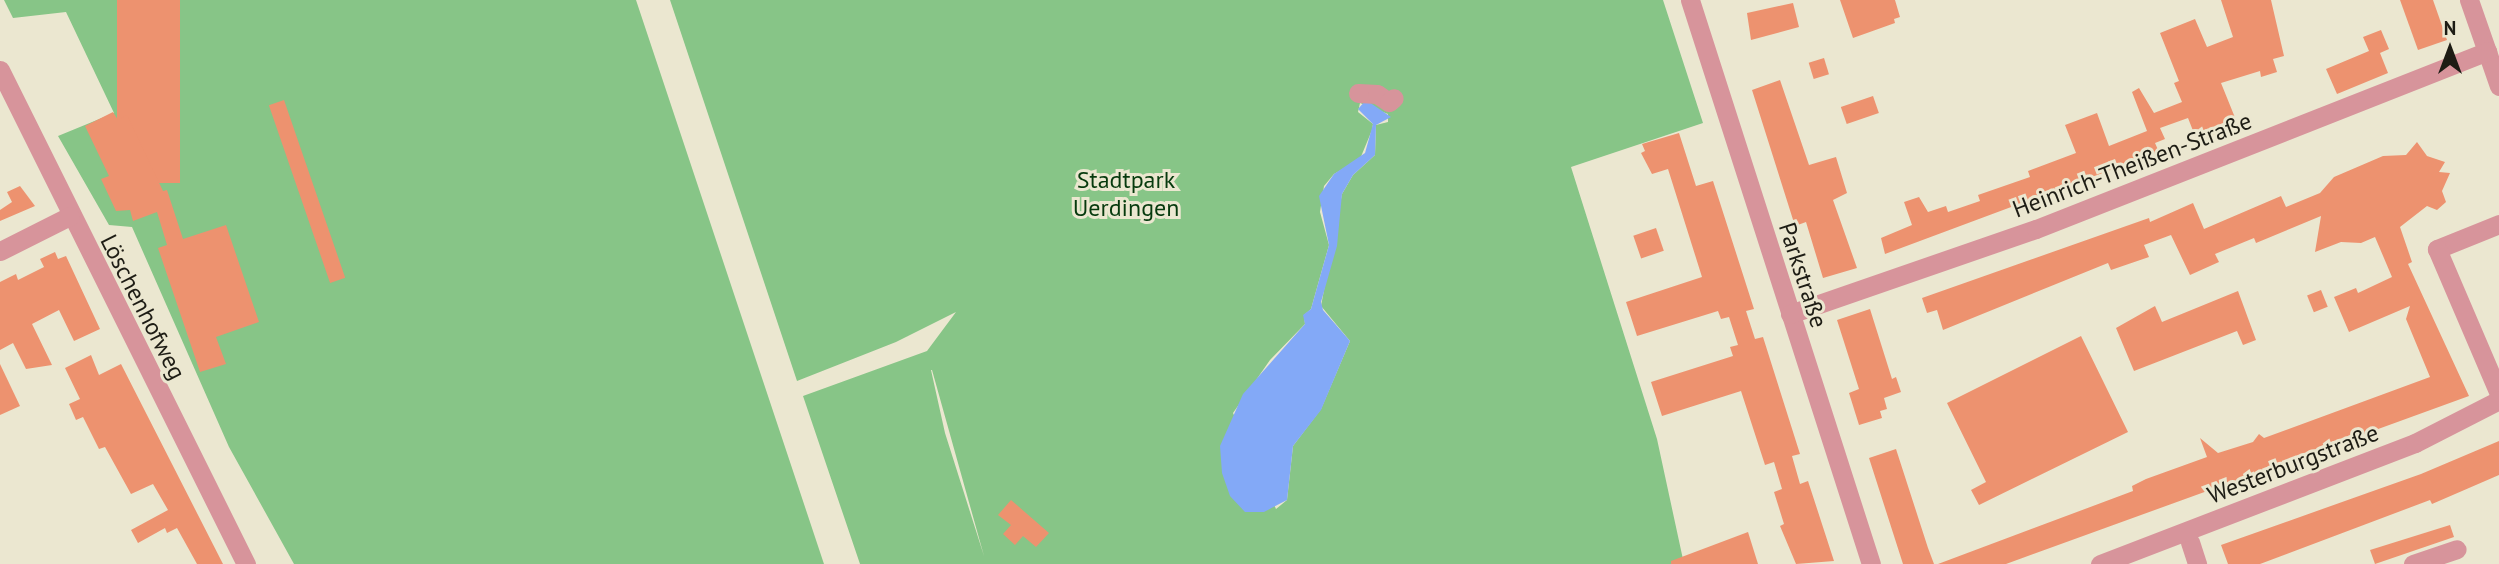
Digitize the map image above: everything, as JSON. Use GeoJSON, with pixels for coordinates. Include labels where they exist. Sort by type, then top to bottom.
{"type":"FeatureCollection","features":[{"type":"Feature","properties":{"kind":"street","name":"Parkstraße"},"geometry":{"type":"LineString","coordinates":[[1690,0],[1871,564]]}},
{"type":"Feature","properties":{"kind":"street"},"geometry":{"type":"LineString","coordinates":[[2469,0],[2499,86]]}},
{"type":"Feature","properties":{"kind":"street","name":"Heinrich-Theißen-Straße"},"geometry":{"type":"LineString","coordinates":[[1790,314],[2036,229],[2487,51]]}},
{"type":"Feature","properties":{"kind":"street","name":"Löschenhofweg"},"geometry":{"type":"LineString","coordinates":[[0,70],[70,216],[246,564]]}},
{"type":"Feature","properties":{"kind":"street"},"geometry":{"type":"LineString","coordinates":[[1358,93],[1377,93],[1389,102],[1394,98]]}},
{"type":"Feature","properties":{"kind":"street"},"geometry":{"type":"LineString","coordinates":[[0,251],[70,216]]}},
{"type":"Feature","properties":{"kind":"street"},"geometry":{"type":"LineString","coordinates":[[2499,224],[2437,249],[2499,394]]}},
{"type":"Feature","properties":{"kind":"street","name":"Westerburgstraße"},"geometry":{"type":"LineString","coordinates":[[2099,564],[2404,448],[2499,400]]}},
{"type":"Feature","properties":{"kind":"street"},"geometry":{"type":"LineString","coordinates":[[2190,542],[2197,564]]}},
{"type":"Feature","properties":{"kind":"street"},"geometry":{"type":"LineString","coordinates":[[2413,564],[2457,549]]}},
{"type":"Feature","properties":{"kind":"green space"},"geometry":{"type":"Polygon","coordinates":[[[4,0],[636,0],[824,564],[294,564],[229,447],[132,227],[109,225],[58,136],[114,113],[66,12],[13,18],[4,0]]]}},
{"type":"Feature","properties":{"kind":"green space","name":"Stadtpark Uerdingen"},"geometry":{"type":"Polygon","coordinates":[[[670,0],[1663,0],[1703,123],[1571,167],[1657,439],[1684,564],[860,564],[803,396],[927,351],[956,312],[896,342],[797,381],[670,0]],[[1360,103],[1358,112],[1373,124],[1372,130],[1360,159],[1334,174],[1324,186],[1320,212],[1329,245],[1311,309],[1304,315],[1305,324],[1270,360],[1233,413],[1276,509],[1287,500],[1293,446],[1321,409],[1350,341],[1321,306],[1342,194],[1353,175],[1375,155],[1376,125],[1388,122],[1388,114],[1360,103]],[[932,370],[945,433],[984,556],[932,370]]]}},
{"type":"Feature","properties":{"kind":"water"},"geometry":{"type":"Polygon","coordinates":[[[1366,100],[1391,117],[1376,125],[1375,155],[1353,175],[1342,194],[1337,246],[1321,302],[1323,310],[1350,341],[1321,410],[1293,446],[1287,500],[1264,512],[1245,512],[1230,496],[1222,473],[1220,446],[1243,394],[1305,324],[1303,315],[1311,309],[1329,245],[1319,196],[1334,174],[1365,153],[1373,124],[1358,109],[1366,100]]]}},
{"type":"Feature","properties":{"kind":"building"},"geometry":{"type":"Polygon","coordinates":[[[117,0],[180,0],[180,183],[117,183],[117,0]]]}},
{"type":"Feature","properties":{"kind":"building"},"geometry":{"type":"Polygon","coordinates":[[[1840,0],[1895,0],[1900,17],[1894,19],[1895,23],[1853,38],[1840,0]]]}},
{"type":"Feature","properties":{"kind":"building"},"geometry":{"type":"Polygon","coordinates":[[[2221,0],[2271,0],[2284,56],[2273,59],[2277,72],[2261,77],[2260,71],[2221,83],[2238,125],[2197,141],[2188,118],[2160,128],[2165,139],[2155,143],[2159,152],[1885,254],[1881,238],[1912,225],[1904,202],[1919,197],[1928,212],[1946,206],[1948,212],[1980,201],[1978,195],[2030,177],[2028,171],[2076,153],[2065,125],[2097,113],[2109,146],[2147,131],[2132,92],[2139,88],[2154,113],[2182,102],[2174,83],[2179,81],[2160,33],[2195,19],[2207,47],[2233,37],[2221,0]]]}},
{"type":"Feature","properties":{"kind":"building"},"geometry":{"type":"Polygon","coordinates":[[[2400,0],[2433,0],[2447,40],[2418,50],[2400,0]]]}},
{"type":"Feature","properties":{"kind":"building"},"geometry":{"type":"Polygon","coordinates":[[[1793,3],[1799,27],[1751,40],[1747,13],[1793,3]]]}},
{"type":"Feature","properties":{"kind":"building"},"geometry":{"type":"Polygon","coordinates":[[[2381,30],[2389,49],[2380,53],[2388,73],[2337,94],[2326,69],[2369,51],[2363,37],[2381,30]]]}},
{"type":"Feature","properties":{"kind":"building"},"geometry":{"type":"Polygon","coordinates":[[[1824,58],[1829,74],[1814,79],[1809,63],[1824,58]]]}},
{"type":"Feature","properties":{"kind":"building"},"geometry":{"type":"Polygon","coordinates":[[[1780,80],[1809,165],[1836,157],[1847,193],[1833,200],[1857,268],[1823,278],[1806,222],[1795,226],[1752,90],[1780,80]]]}},
{"type":"Feature","properties":{"kind":"building"},"geometry":{"type":"Polygon","coordinates":[[[1873,96],[1879,113],[1847,124],[1841,107],[1873,96]]]}},
{"type":"Feature","properties":{"kind":"building"},"geometry":{"type":"Polygon","coordinates":[[[284,100],[345,278],[330,283],[269,105],[284,100]]]}},
{"type":"Feature","properties":{"kind":"building"},"geometry":{"type":"Polygon","coordinates":[[[113,112],[118,120],[127,115],[163,191],[167,190],[183,239],[226,225],[259,322],[216,337],[226,364],[200,372],[158,248],[167,245],[157,212],[133,221],[130,210],[116,211],[101,179],[109,176],[85,126],[113,112]]]}},
{"type":"Feature","properties":{"kind":"building"},"geometry":{"type":"Polygon","coordinates":[[[1679,133],[1696,186],[1713,181],[1754,309],[1746,311],[1755,339],[1763,337],[1800,454],[1792,456],[1800,484],[1808,481],[1834,561],[1796,564],[1780,526],[1784,524],[1774,492],[1782,489],[1774,462],[1765,465],[1741,391],[1662,416],[1651,382],[1733,356],[1730,347],[1738,345],[1729,317],[1721,319],[1718,311],[1637,336],[1626,302],[1702,277],[1668,169],[1652,174],[1641,153],[1645,151],[1642,144],[1679,133]]]}},
{"type":"Feature","properties":{"kind":"building"},"geometry":{"type":"Polygon","coordinates":[[[2417,142],[2427,156],[2445,162],[2439,172],[2450,173],[2442,191],[2446,202],[2437,210],[2427,206],[2400,227],[2412,262],[2408,264],[2469,396],[2006,564],[1938,564],[2133,491],[2132,486],[2146,479],[2207,457],[2200,438],[2218,453],[2253,442],[2259,434],[2264,438],[2430,377],[2406,319],[2410,306],[2349,332],[2334,297],[2356,288],[2358,293],[2392,277],[2375,237],[2361,243],[2341,242],[2315,252],[2321,216],[2256,243],[2254,238],[2215,254],[2219,262],[2190,275],[2171,235],[2144,245],[2149,257],[2111,270],[2108,263],[1943,330],[1937,310],[1927,313],[1922,298],[2149,218],[2150,222],[2193,203],[2204,229],[2281,196],[2286,207],[2320,193],[2334,177],[2383,156],[2406,155],[2417,142]]]}},
{"type":"Feature","properties":{"kind":"building"},"geometry":{"type":"Polygon","coordinates":[[[20,186],[35,206],[0,221],[0,210],[12,202],[7,192],[20,186]]]}},
{"type":"Feature","properties":{"kind":"building"},"geometry":{"type":"Polygon","coordinates":[[[1656,228],[1664,251],[1641,259],[1633,236],[1656,228]]]}},
{"type":"Feature","properties":{"kind":"building"},"geometry":{"type":"Polygon","coordinates":[[[55,252],[58,259],[66,256],[100,329],[74,341],[59,310],[32,324],[52,365],[26,369],[13,343],[0,350],[0,282],[16,274],[18,280],[44,267],[40,259],[55,252]]]}},
{"type":"Feature","properties":{"kind":"building"},"geometry":{"type":"Polygon","coordinates":[[[2321,290],[2328,307],[2314,312],[2307,296],[2321,290]]]}},
{"type":"Feature","properties":{"kind":"building"},"geometry":{"type":"Polygon","coordinates":[[[2238,291],[2256,340],[2243,345],[2237,331],[2134,371],[2116,328],[2155,306],[2162,322],[2238,291]]]}},
{"type":"Feature","properties":{"kind":"building"},"geometry":{"type":"Polygon","coordinates":[[[1870,309],[1892,379],[1896,377],[1901,392],[1884,398],[1887,409],[1880,411],[1882,418],[1859,425],[1849,393],[1859,389],[1837,320],[1870,309]]]}},
{"type":"Feature","properties":{"kind":"building"},"geometry":{"type":"Polygon","coordinates":[[[2081,336],[2128,432],[1979,505],[1971,490],[1986,482],[1947,403],[2081,336]]]}},
{"type":"Feature","properties":{"kind":"building"},"geometry":{"type":"Polygon","coordinates":[[[91,355],[99,375],[121,364],[223,564],[197,564],[177,528],[167,533],[165,528],[138,543],[131,530],[168,510],[153,484],[131,494],[105,447],[99,449],[83,417],[76,420],[69,404],[80,399],[65,368],[91,355]]]}},
{"type":"Feature","properties":{"kind":"building"},"geometry":{"type":"Polygon","coordinates":[[[0,364],[20,406],[0,415],[0,364]]]}},
{"type":"Feature","properties":{"kind":"building"},"geometry":{"type":"Polygon","coordinates":[[[2499,441],[2499,475],[2432,504],[2430,500],[2260,564],[2228,564],[2221,545],[2421,474],[2499,441]]]}},
{"type":"Feature","properties":{"kind":"building"},"geometry":{"type":"Polygon","coordinates":[[[1896,449],[1934,564],[1903,564],[1869,458],[1896,449]]]}},
{"type":"Feature","properties":{"kind":"building"},"geometry":{"type":"Polygon","coordinates":[[[1011,500],[1049,533],[1036,547],[1023,536],[1015,545],[1003,534],[1011,525],[998,515],[1011,500]]]}},
{"type":"Feature","properties":{"kind":"building"},"geometry":{"type":"Polygon","coordinates":[[[2450,525],[2454,537],[2375,564],[2370,550],[2450,525]]]}},
{"type":"Feature","properties":{"kind":"building"},"geometry":{"type":"Polygon","coordinates":[[[1748,532],[1758,564],[1671,564],[1671,561],[1748,532]]]}}]}
